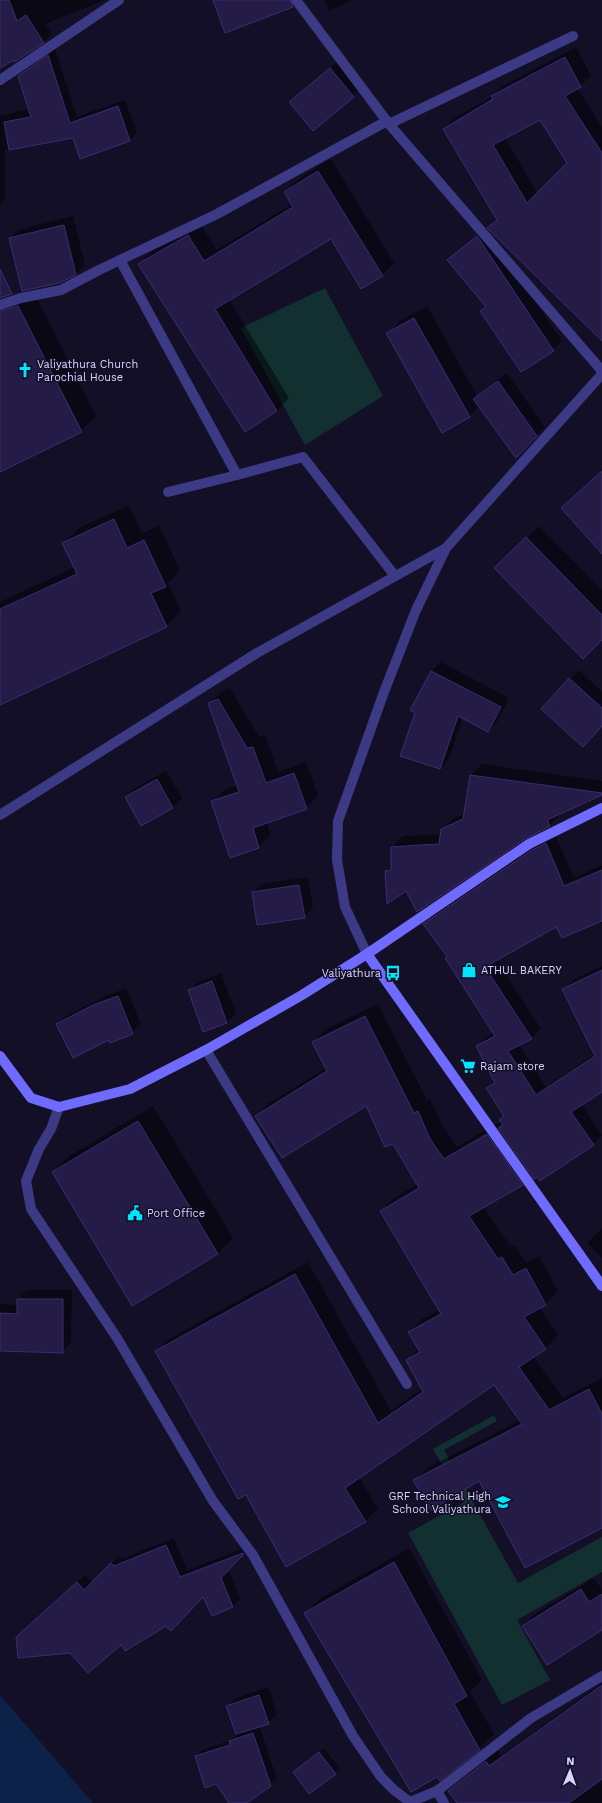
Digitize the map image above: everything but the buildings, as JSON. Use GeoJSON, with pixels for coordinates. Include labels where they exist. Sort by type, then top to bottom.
{"type":"FeatureCollection","features":[{"type":"Feature","properties":{"kind":"main road"},"geometry":{"type":"LineString","coordinates":[[1,1061],[31,1098],[59,1108],[130,1089],[206,1050],[302,995],[367,954],[529,844],[602,808]]}},
{"type":"Feature","properties":{"kind":"main road"},"geometry":{"type":"LineString","coordinates":[[367,954],[602,1286]]}},
{"type":"Feature","properties":{"kind":"street"},"geometry":{"type":"LineString","coordinates":[[0,80],[119,0]]}},
{"type":"Feature","properties":{"kind":"street"},"geometry":{"type":"LineString","coordinates":[[296,0],[388,123],[602,371]]}},
{"type":"Feature","properties":{"kind":"street"},"geometry":{"type":"LineString","coordinates":[[0,305],[21,298],[61,290],[217,214],[388,123],[573,36]]}},
{"type":"Feature","properties":{"kind":"street"},"geometry":{"type":"LineString","coordinates":[[120,260],[237,475]]}},
{"type":"Feature","properties":{"kind":"street"},"geometry":{"type":"LineString","coordinates":[[367,954],[345,907],[337,860],[338,821],[413,616],[446,548],[602,374]]}},
{"type":"Feature","properties":{"kind":"street"},"geometry":{"type":"LineString","coordinates":[[168,492],[303,457],[395,576]]}},
{"type":"Feature","properties":{"kind":"street"},"geometry":{"type":"LineString","coordinates":[[0,815],[257,653],[446,548]]}},
{"type":"Feature","properties":{"kind":"street"},"geometry":{"type":"LineString","coordinates":[[206,1050],[407,1384]]}},
{"type":"Feature","properties":{"kind":"street"},"geometry":{"type":"LineString","coordinates":[[59,1108],[51,1129],[39,1149],[26,1181],[31,1209],[117,1338],[213,1501],[253,1555],[353,1736],[381,1778],[410,1802],[437,1791],[531,1718],[602,1676]]}},
{"type":"Feature","properties":{"kind":"street"},"geometry":{"type":"LineString","coordinates":[[437,1791],[444,1803]]}},
{"type":"Feature","properties":{"kind":"green space"},"geometry":{"type":"Polygon","coordinates":[[[325,288],[383,396],[305,445],[241,328],[325,288]]]}},
{"type":"Feature","properties":{"kind":"green space"},"geometry":{"type":"Polygon","coordinates":[[[494,1415],[497,1421],[444,1450],[518,1583],[602,1537],[602,1572],[517,1620],[550,1680],[502,1705],[408,1533],[464,1502],[433,1449],[494,1415]]]}},
{"type":"Feature","properties":{"kind":"water"},"geometry":{"type":"Polygon","coordinates":[[[0,1695],[93,1803],[0,1803],[0,1695]]]}},
{"type":"Feature","properties":{"kind":"place","name":"Valiyathura Church Parochial House"},"geometry":{"type":"Point","coordinates":[25,370]}},
{"type":"Feature","properties":{"kind":"place","name":"ATHUL BAKERY"},"geometry":{"type":"Point","coordinates":[469,970]}},
{"type":"Feature","properties":{"kind":"place","name":"Valiyathura"},"geometry":{"type":"Point","coordinates":[393,973]}},
{"type":"Feature","properties":{"kind":"place","name":"Rajam store"},"geometry":{"type":"Point","coordinates":[468,1066]}},
{"type":"Feature","properties":{"kind":"place","name":"Port Office"},"geometry":{"type":"Point","coordinates":[135,1213]}},
{"type":"Feature","properties":{"kind":"place","name":"GRF Technical High School Valiyathura"},"geometry":{"type":"Point","coordinates":[503,1502]}}]}
